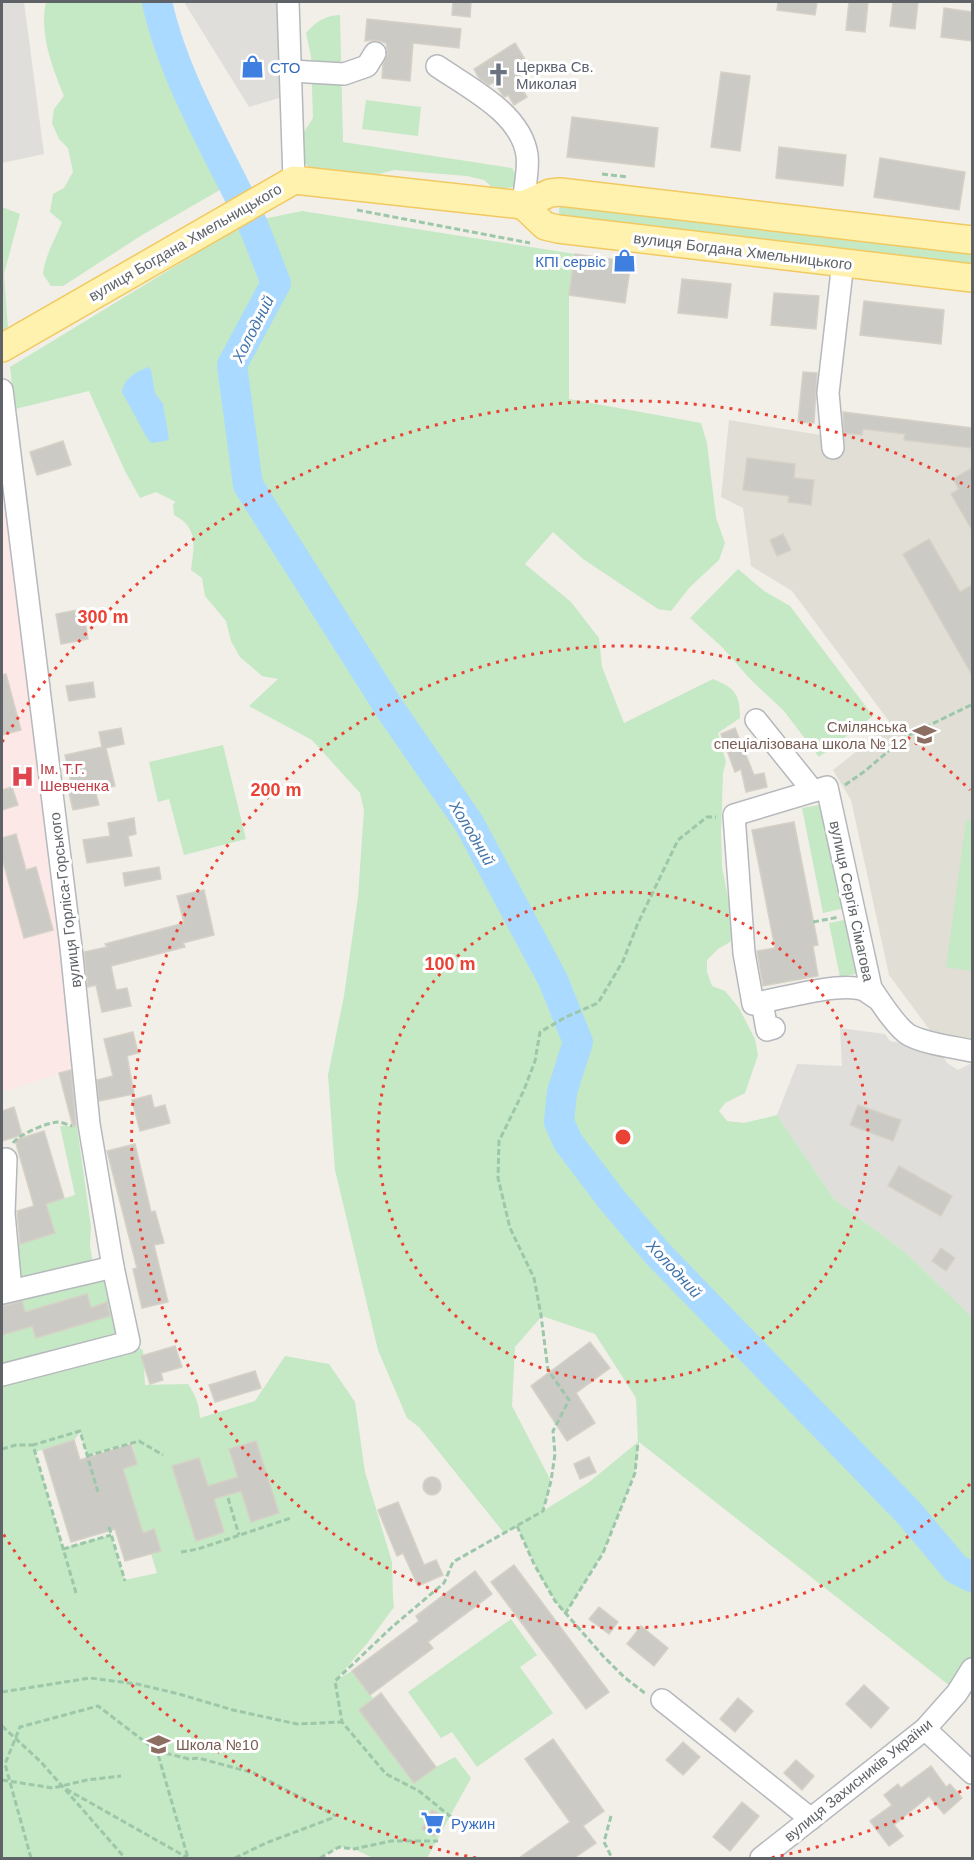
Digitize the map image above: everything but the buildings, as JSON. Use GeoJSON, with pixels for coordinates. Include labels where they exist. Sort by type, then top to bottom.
{"type":"FeatureCollection","features":[{"type":"Feature","properties":{"kind":"main road","name":"вулиця Богдана Хмельницького"},"geometry":{"type":"LineString","coordinates":[[2,348],[294,180],[523,206],[545,226],[558,229],[972,278]]}},
{"type":"Feature","properties":{"kind":"main road"},"geometry":{"type":"LineString","coordinates":[[523,206],[550,193],[561,192],[972,240]]}},
{"type":"Feature","properties":{"kind":"street"},"geometry":{"type":"LineString","coordinates":[[288,2],[294,180]]}},
{"type":"Feature","properties":{"kind":"street"},"geometry":{"type":"LineString","coordinates":[[291,71],[345,74],[367,66],[375,53]]}},
{"type":"Feature","properties":{"kind":"street"},"geometry":{"type":"LineString","coordinates":[[437,66],[494,104],[520,131],[527,155],[523,206]]}},
{"type":"Feature","properties":{"kind":"street"},"geometry":{"type":"LineString","coordinates":[[833,447],[828,393],[843,262]]}},
{"type":"Feature","properties":{"kind":"street","name":"вулиця Горліса-Горського"},"geometry":{"type":"LineString","coordinates":[[2,390],[71,947],[89,1125],[113,1267],[129,1342],[2,1375]]}},
{"type":"Feature","properties":{"kind":"street"},"geometry":{"type":"LineString","coordinates":[[756,720],[821,794],[734,815],[744,953],[753,1004],[769,1016],[835,988],[864,990],[879,1000]]}},
{"type":"Feature","properties":{"kind":"street","name":"вулиця Сергія Сімагова"},"geometry":{"type":"LineString","coordinates":[[821,794],[855,914],[871,988],[908,1035],[972,1051]]}},
{"type":"Feature","properties":{"kind":"street"},"geometry":{"type":"LineString","coordinates":[[6,1159],[4,1213],[6,1291],[113,1267]]}},
{"type":"Feature","properties":{"kind":"street","name":"вулиця Захисників України"},"geometry":{"type":"LineString","coordinates":[[761,1858],[925,1729],[957,1693],[972,1669]]}},
{"type":"Feature","properties":{"kind":"street"},"geometry":{"type":"LineString","coordinates":[[662,1700],[811,1819]]}},
{"type":"Feature","properties":{"kind":"street"},"geometry":{"type":"LineString","coordinates":[[925,1729],[972,1773]]}},
{"type":"Feature","properties":{"kind":"path"},"geometry":{"type":"LineString","coordinates":[[821,794],[865,771],[905,736],[971,705]]}},
{"type":"Feature","properties":{"kind":"path"},"geometry":{"type":"LineString","coordinates":[[451,1817],[419,1791],[386,1774],[342,1722],[335,1681],[392,1627],[444,1583],[453,1562],[543,1511],[555,1454],[553,1431],[569,1400],[548,1370],[542,1316],[534,1278],[510,1228],[498,1178],[499,1141],[531,1071],[540,1032],[598,1003],[623,961],[638,923],[678,840],[707,817]]}},
{"type":"Feature","properties":{"kind":"path"},"geometry":{"type":"LineString","coordinates":[[813,921],[855,914]]}},
{"type":"Feature","properties":{"kind":"path"},"geometry":{"type":"LineString","coordinates":[[15,1139],[57,1122],[72,1126],[89,1125]]}},
{"type":"Feature","properties":{"kind":"path"},"geometry":{"type":"LineString","coordinates":[[2,1449],[16,1445],[33,1445],[80,1431],[98,1492]]}},
{"type":"Feature","properties":{"kind":"path"},"geometry":{"type":"LineString","coordinates":[[87,1456],[139,1441],[163,1455]]}},
{"type":"Feature","properties":{"kind":"path"},"geometry":{"type":"LineString","coordinates":[[565,1614],[603,1553],[635,1473],[638,1442]]}},
{"type":"Feature","properties":{"kind":"path"},"geometry":{"type":"LineString","coordinates":[[33,1445],[76,1593]]}},
{"type":"Feature","properties":{"kind":"path"},"geometry":{"type":"LineString","coordinates":[[228,1498],[239,1535]]}},
{"type":"Feature","properties":{"kind":"path"},"geometry":{"type":"LineString","coordinates":[[181,1552],[198,1549],[291,1518]]}},
{"type":"Feature","properties":{"kind":"path"},"geometry":{"type":"LineString","coordinates":[[517,1526],[534,1564],[565,1614],[624,1677],[643,1692],[662,1700]]}},
{"type":"Feature","properties":{"kind":"path"},"geometry":{"type":"LineString","coordinates":[[109,1527],[125,1581]]}},
{"type":"Feature","properties":{"kind":"path"},"geometry":{"type":"LineString","coordinates":[[63,1548],[111,1535]]}},
{"type":"Feature","properties":{"kind":"path"},"geometry":{"type":"LineString","coordinates":[[2,1692],[90,1678],[137,1684],[232,1710],[297,1724],[342,1722]]}},
{"type":"Feature","properties":{"kind":"path"},"geometry":{"type":"LineString","coordinates":[[30,1858],[5,1764],[20,1727],[98,1707],[158,1751],[189,1759],[198,1758],[254,1773],[336,1816],[235,1858]]}},
{"type":"Feature","properties":{"kind":"path"},"geometry":{"type":"LineString","coordinates":[[2,1726],[61,1786],[125,1858]]}},
{"type":"Feature","properties":{"kind":"path"},"geometry":{"type":"LineString","coordinates":[[158,1751],[188,1858]]}},
{"type":"Feature","properties":{"kind":"path"},"geometry":{"type":"LineString","coordinates":[[2,1780],[53,1788],[121,1776]]}},
{"type":"Feature","properties":{"kind":"path"},"geometry":{"type":"LineString","coordinates":[[61,1786],[188,1858]]}},
{"type":"Feature","properties":{"kind":"path"},"geometry":{"type":"LineString","coordinates":[[611,1816],[604,1842],[612,1858]]}},
{"type":"Feature","properties":{"kind":"path"},"geometry":{"type":"LineString","coordinates":[[320,1858],[339,1847],[354,1849],[391,1841],[438,1841]]}},
{"type":"Feature","properties":{"kind":"shaded area"},"geometry":{"type":"Polygon","coordinates":[[[2,2],[24,2],[44,154],[2,163],[2,2]]]}},
{"type":"Feature","properties":{"kind":"shaded area","name":"СТО"},"geometry":{"type":"Polygon","coordinates":[[[184,2],[279,2],[282,97],[249,107],[184,2]]]}},
{"type":"Feature","properties":{"kind":"shaded area","name":"Ім. Т.Г. Шевченка"},"geometry":{"type":"Polygon","coordinates":[[[2,418],[77,1068],[2,1092],[2,418]]]}},
{"type":"Feature","properties":{"kind":"shaded area","name":"Смілянська спеціалізована школа № 12"},"geometry":{"type":"Polygon","coordinates":[[[729,420],[827,436],[840,432],[862,435],[863,429],[905,434],[905,440],[972,448],[972,1042],[932,1033],[889,975],[851,800],[833,770],[891,724],[792,591],[751,566],[743,508],[721,497],[729,420]]]}},
{"type":"Feature","properties":{"kind":"shaded area"},"geometry":{"type":"Polygon","coordinates":[[[840,1028],[885,1034],[890,1041],[940,1051],[947,1063],[958,1070],[972,1063],[972,1317],[905,1252],[834,1199],[777,1115],[797,1064],[842,1066],[840,1028]]]}},
{"type":"Feature","properties":{"kind":"green space"},"geometry":{"type":"Polygon","coordinates":[[[46,2],[152,2],[159,44],[174,54],[211,142],[227,173],[225,187],[142,235],[63,286],[51,286],[43,274],[48,254],[62,222],[50,212],[53,194],[64,188],[73,172],[68,148],[59,139],[52,123],[54,109],[64,96],[45,38],[46,2]]]}},
{"type":"Feature","properties":{"kind":"green space"},"geometry":{"type":"Polygon","coordinates":[[[340,15],[343,142],[512,168],[517,176],[516,187],[494,189],[484,180],[467,176],[394,170],[379,174],[315,173],[305,163],[304,132],[313,118],[311,56],[306,33],[321,20],[340,15]]]}},
{"type":"Feature","properties":{"kind":"green space"},"geometry":{"type":"Polygon","coordinates":[[[366,100],[421,107],[418,136],[362,129],[366,100]]]}},
{"type":"Feature","properties":{"kind":"green space"},"geometry":{"type":"Polygon","coordinates":[[[560,197],[972,247],[972,275],[558,229],[560,197]]]}},
{"type":"Feature","properties":{"kind":"green space"},"geometry":{"type":"Polygon","coordinates":[[[2,207],[20,214],[4,274],[9,343],[2,348],[2,207]]]}},
{"type":"Feature","properties":{"kind":"green space"},"geometry":{"type":"Polygon","coordinates":[[[302,211],[575,254],[569,295],[569,399],[701,423],[707,443],[716,518],[725,543],[719,560],[690,587],[671,611],[658,609],[583,559],[553,532],[525,564],[571,602],[599,638],[602,667],[624,723],[713,679],[731,689],[737,697],[740,718],[718,733],[726,762],[723,773],[722,867],[734,929],[730,942],[718,949],[707,960],[707,972],[712,986],[725,991],[739,1008],[755,1039],[758,1055],[745,1093],[725,1103],[719,1111],[727,1121],[744,1123],[777,1115],[834,1199],[905,1252],[972,1317],[972,1657],[955,1684],[950,1686],[639,1442],[635,1473],[603,1553],[565,1614],[544,1583],[517,1526],[504,1533],[419,1427],[407,1418],[378,1350],[335,1170],[328,1075],[344,996],[358,897],[364,810],[360,793],[312,740],[249,706],[278,679],[262,676],[240,657],[231,641],[226,621],[205,596],[202,578],[191,570],[193,538],[188,526],[174,515],[173,504],[176,502],[156,492],[140,498],[125,471],[89,391],[15,409],[10,367],[228,234],[263,219],[302,211]],[[542,1316],[515,1347],[512,1406],[551,1481],[543,1511],[588,1483],[638,1442],[636,1398],[595,1334],[542,1316]]]}},
{"type":"Feature","properties":{"kind":"green space"},"geometry":{"type":"Polygon","coordinates":[[[738,569],[764,591],[790,606],[873,716],[819,757],[784,711],[750,679],[723,648],[690,618],[738,569]]]}},
{"type":"Feature","properties":{"kind":"green space"},"geometry":{"type":"Polygon","coordinates":[[[223,745],[246,839],[184,855],[169,799],[158,802],[149,762],[223,745]]]}},
{"type":"Feature","properties":{"kind":"green space"},"geometry":{"type":"Polygon","coordinates":[[[824,804],[845,908],[823,913],[802,808],[824,804]]]}},
{"type":"Feature","properties":{"kind":"green space"},"geometry":{"type":"Polygon","coordinates":[[[966,820],[972,821],[972,971],[946,967],[966,820]]]}},
{"type":"Feature","properties":{"kind":"green space"},"geometry":{"type":"Polygon","coordinates":[[[849,919],[860,973],[840,977],[829,923],[849,919]]]}},
{"type":"Feature","properties":{"kind":"green space"},"geometry":{"type":"Polygon","coordinates":[[[60,1126],[77,1126],[91,1227],[90,1245],[94,1271],[113,1267],[129,1342],[143,1350],[145,1385],[188,1384],[197,1400],[200,1418],[255,1401],[285,1356],[329,1364],[355,1402],[365,1472],[392,1562],[394,1607],[336,1680],[352,1671],[373,1698],[359,1710],[414,1783],[455,1757],[471,1778],[427,1858],[373,1858],[354,1849],[339,1847],[320,1858],[2,1858],[2,1293],[21,1288],[18,1244],[55,1233],[46,1204],[75,1195],[60,1126]],[[80,1432],[74,1440],[35,1452],[63,1548],[111,1535],[125,1580],[157,1573],[151,1554],[161,1550],[154,1530],[143,1533],[123,1469],[137,1464],[132,1442],[87,1456],[80,1432]]]}},
{"type":"Feature","properties":{"kind":"green space"},"geometry":{"type":"Polygon","coordinates":[[[511,1619],[537,1655],[520,1667],[553,1713],[477,1767],[452,1732],[441,1738],[408,1692],[511,1619]]]}},
{"type":"Feature","properties":{"kind":"water"},"geometry":{"type":"Polygon","coordinates":[[[148,367],[151,370],[155,393],[163,404],[169,439],[152,443],[122,392],[128,379],[148,367]]]}},
{"type":"Feature","properties":{"kind":"waterway","name":"Холодний"},"geometry":{"type":"LineString","coordinates":[[157,2],[164,30],[184,84],[249,216],[276,283],[232,365],[248,485],[390,709],[469,823],[553,980],[578,1042],[562,1092],[559,1122],[568,1142],[612,1200],[657,1253],[909,1513],[956,1569],[972,1577]]}},
{"type":"Feature","properties":{"kind":"place","name":"СТО"},"geometry":{"type":"Point","coordinates":[252,67]}},
{"type":"Feature","properties":{"kind":"place","name":"Церква Св. Миколая"},"geometry":{"type":"Point","coordinates":[498,75]}},
{"type":"Feature","properties":{"kind":"place","name":"КПІ сервіс"},"geometry":{"type":"Point","coordinates":[624,261]}},
{"type":"Feature","properties":{"kind":"place","name":"Смілянська спеціалізована школа № 12"},"geometry":{"type":"Point","coordinates":[925,735]}},
{"type":"Feature","properties":{"kind":"place","name":"Ім. Т.Г. Шевченка"},"geometry":{"type":"Point","coordinates":[22,777]}},
{"type":"Feature","properties":{"kind":"place","name":"Школа №10"},"geometry":{"type":"Point","coordinates":[158,1744]}},
{"type":"Feature","properties":{"kind":"place","name":"Ружин"},"geometry":{"type":"Point","coordinates":[433,1823]}}]}
